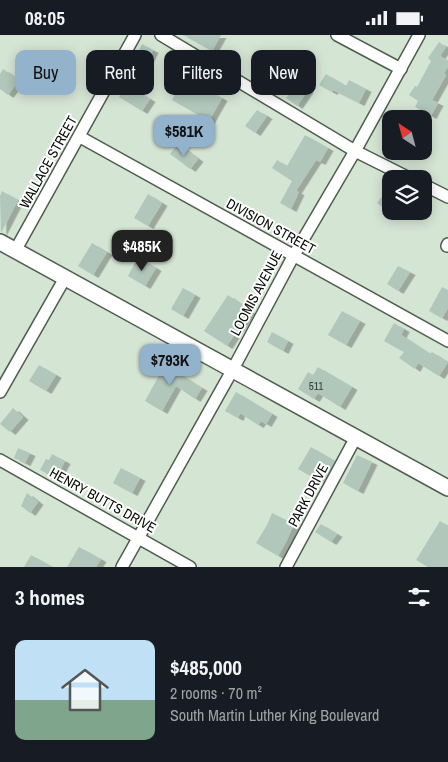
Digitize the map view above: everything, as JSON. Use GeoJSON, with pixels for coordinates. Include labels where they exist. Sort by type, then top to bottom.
{"type":"FeatureCollection","features":[{"type":"Feature","properties":{"kind":"street","name":"WALLACE STREET"},"geometry":{"type":"LineString","coordinates":[[15,251],[135,35]]}},
{"type":"Feature","properties":{"kind":"street"},"geometry":{"type":"LineString","coordinates":[[161,35],[355,151],[394,170]]}},
{"type":"Feature","properties":{"kind":"street"},"geometry":{"type":"LineString","coordinates":[[337,35],[401,69]]}},
{"type":"Feature","properties":{"kind":"street","name":"LOOMIS AVENUE"},"geometry":{"type":"LineString","coordinates":[[122,567],[233,369],[294,255],[355,151],[419,35]]}},
{"type":"Feature","properties":{"kind":"street","name":"DIVISION STREET"},"geometry":{"type":"LineString","coordinates":[[80,137],[448,341]]}},
{"type":"Feature","properties":{"kind":"street"},"geometry":{"type":"LineString","coordinates":[[432,189],[448,197]]}},
{"type":"Feature","properties":{"kind":"street"},"geometry":{"type":"LineString","coordinates":[[0,243],[448,488]]}},
{"type":"Feature","properties":{"kind":"street"},"geometry":{"type":"LineString","coordinates":[[0,392],[65,278]]}},
{"type":"Feature","properties":{"kind":"street","name":"PARK DRIVE"},"geometry":{"type":"LineString","coordinates":[[286,567],[356,437]]}},
{"type":"Feature","properties":{"kind":"street","name":"HENRY BUTTS DRIVE"},"geometry":{"type":"LineString","coordinates":[[0,460],[190,567]]}},
{"type":"Feature","properties":{"kind":"building"},"geometry":{"type":"Polygon","coordinates":[[[183,35],[221,35],[213,50],[183,35]]]}},
{"type":"Feature","properties":{"kind":"building"},"geometry":{"type":"Polygon","coordinates":[[[439,42],[446,47],[440,56],[448,61],[448,67],[444,73],[446,75],[432,100],[438,103],[432,114],[432,110],[420,110],[415,107],[418,101],[409,95],[415,86],[417,87],[431,61],[428,58],[439,42]]]}},
{"type":"Feature","properties":{"kind":"building"},"geometry":{"type":"Polygon","coordinates":[[[142,44],[153,50],[139,50],[142,44]]]}},
{"type":"Feature","properties":{"kind":"building"},"geometry":{"type":"Polygon","coordinates":[[[3,69],[15,77],[15,85],[8,95],[0,89],[0,74],[3,69]]]}},
{"type":"Feature","properties":{"kind":"building"},"geometry":{"type":"Polygon","coordinates":[[[326,74],[346,86],[349,80],[366,89],[359,103],[319,85],[326,74]]]}},
{"type":"Feature","properties":{"kind":"building"},"geometry":{"type":"Polygon","coordinates":[[[120,95],[143,95],[150,99],[142,111],[119,97],[120,95]]]}},
{"type":"Feature","properties":{"kind":"building"},"geometry":{"type":"Polygon","coordinates":[[[175,95],[217,95],[222,98],[209,121],[172,100],[175,95]]]}},
{"type":"Feature","properties":{"kind":"building"},"geometry":{"type":"Polygon","coordinates":[[[288,95],[305,95],[297,106],[286,98],[288,95]]]}},
{"type":"Feature","properties":{"kind":"building"},"geometry":{"type":"Polygon","coordinates":[[[257,110],[267,116],[255,133],[245,126],[257,110]]]}},
{"type":"Feature","properties":{"kind":"building"},"geometry":{"type":"Polygon","coordinates":[[[305,135],[328,148],[320,162],[316,160],[296,191],[299,192],[291,209],[280,203],[292,181],[272,168],[277,160],[287,166],[305,135]]]}},
{"type":"Feature","properties":{"kind":"building"},"geometry":{"type":"Polygon","coordinates":[[[178,144],[198,159],[190,169],[170,154],[178,144]]]}},
{"type":"Feature","properties":{"kind":"building"},"geometry":{"type":"Polygon","coordinates":[[[2,191],[18,200],[1,233],[0,196],[2,191]]]}},
{"type":"Feature","properties":{"kind":"building"},"geometry":{"type":"Polygon","coordinates":[[[148,194],[162,203],[148,226],[134,218],[148,194]]]}},
{"type":"Feature","properties":{"kind":"building"},"geometry":{"type":"Polygon","coordinates":[[[382,197],[382,207],[377,203],[382,197]]]}},
{"type":"Feature","properties":{"kind":"building"},"geometry":{"type":"Polygon","coordinates":[[[92,243],[107,252],[93,275],[78,266],[92,243]]]}},
{"type":"Feature","properties":{"kind":"building"},"geometry":{"type":"Polygon","coordinates":[[[138,257],[156,268],[145,286],[128,276],[138,257]]]}},
{"type":"Feature","properties":{"kind":"building"},"geometry":{"type":"Polygon","coordinates":[[[398,266],[410,272],[398,291],[387,284],[398,266]]]}},
{"type":"Feature","properties":{"kind":"building"},"geometry":{"type":"Polygon","coordinates":[[[442,287],[448,290],[448,308],[442,318],[429,311],[442,287]]]}},
{"type":"Feature","properties":{"kind":"building"},"geometry":{"type":"Polygon","coordinates":[[[183,288],[195,295],[183,316],[171,309],[183,288]]]}},
{"type":"Feature","properties":{"kind":"building"},"geometry":{"type":"Polygon","coordinates":[[[228,295],[250,311],[227,346],[204,331],[228,295]]]}},
{"type":"Feature","properties":{"kind":"building"},"geometry":{"type":"Polygon","coordinates":[[[342,311],[360,321],[346,345],[328,335],[342,311]]]}},
{"type":"Feature","properties":{"kind":"building"},"geometry":{"type":"Polygon","coordinates":[[[394,323],[404,329],[401,335],[430,354],[432,352],[448,362],[439,376],[418,363],[415,369],[399,358],[404,352],[384,341],[394,323]]]}},
{"type":"Feature","properties":{"kind":"building"},"geometry":{"type":"Polygon","coordinates":[[[272,332],[288,341],[283,351],[267,342],[272,332]]]}},
{"type":"Feature","properties":{"kind":"building"},"geometry":{"type":"Polygon","coordinates":[[[168,359],[182,367],[178,373],[202,388],[195,399],[176,386],[162,411],[145,401],[168,359]]]}},
{"type":"Feature","properties":{"kind":"building"},"geometry":{"type":"Polygon","coordinates":[[[39,365],[56,375],[46,391],[29,381],[39,365]]]}},
{"type":"Feature","properties":{"kind":"building"},"geometry":{"type":"Polygon","coordinates":[[[318,367],[352,387],[340,407],[318,393],[314,399],[298,389],[308,372],[313,375],[318,367]]]}},
{"type":"Feature","properties":{"kind":"building"},"geometry":{"type":"Polygon","coordinates":[[[236,392],[272,414],[266,424],[261,421],[258,425],[240,413],[238,418],[225,411],[236,392]]]}},
{"type":"Feature","properties":{"kind":"building"},"geometry":{"type":"Polygon","coordinates":[[[13,408],[23,417],[10,432],[0,424],[13,408]]]}},
{"type":"Feature","properties":{"kind":"building"},"geometry":{"type":"Polygon","coordinates":[[[311,447],[335,461],[323,483],[298,469],[311,447]]]}},
{"type":"Feature","properties":{"kind":"building"},"geometry":{"type":"Polygon","coordinates":[[[18,448],[30,453],[25,463],[14,458],[18,448]]]}},
{"type":"Feature","properties":{"kind":"building"},"geometry":{"type":"Polygon","coordinates":[[[52,454],[65,461],[56,478],[40,470],[46,459],[49,460],[52,454]]]}},
{"type":"Feature","properties":{"kind":"building"},"geometry":{"type":"Polygon","coordinates":[[[357,455],[372,462],[358,491],[343,483],[357,455]]]}},
{"type":"Feature","properties":{"kind":"building"},"geometry":{"type":"Polygon","coordinates":[[[121,468],[140,478],[132,493],[113,483],[121,468]]]}},
{"type":"Feature","properties":{"kind":"building"},"geometry":{"type":"Polygon","coordinates":[[[27,493],[38,502],[30,513],[21,506],[27,493]]]}},
{"type":"Feature","properties":{"kind":"building"},"geometry":{"type":"Polygon","coordinates":[[[272,513],[294,524],[278,556],[256,543],[272,513]]]}},
{"type":"Feature","properties":{"kind":"building"},"geometry":{"type":"Polygon","coordinates":[[[440,521],[448,526],[448,567],[428,567],[416,560],[440,521]]]}},
{"type":"Feature","properties":{"kind":"building"},"geometry":{"type":"Polygon","coordinates":[[[321,524],[337,534],[331,542],[315,532],[321,524]]]}},
{"type":"Feature","properties":{"kind":"building"},"geometry":{"type":"Polygon","coordinates":[[[79,547],[101,559],[96,567],[67,567],[79,547]]]}},
{"type":"Feature","properties":{"kind":"building"},"geometry":{"type":"Polygon","coordinates":[[[31,555],[53,567],[24,567],[31,555]]]}}]}
